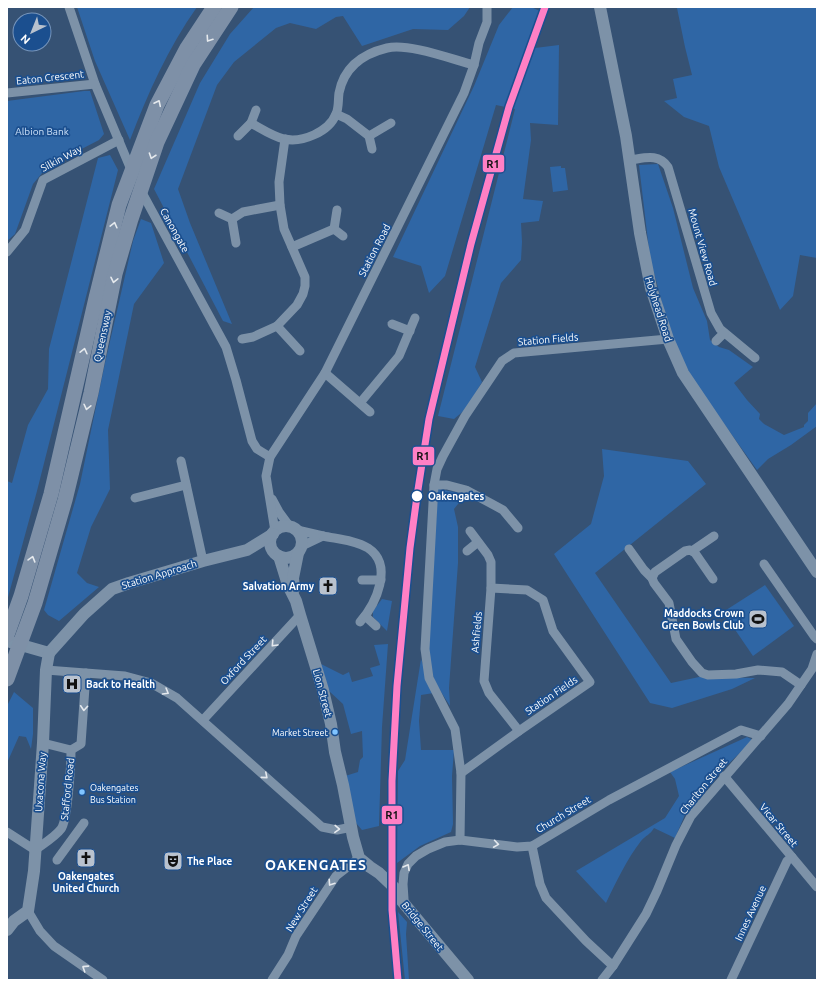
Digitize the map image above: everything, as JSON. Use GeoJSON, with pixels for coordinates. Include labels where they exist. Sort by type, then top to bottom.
{"type":"FeatureCollection","features":[{"type":"Feature","properties":{"kind":"highway","name":"Queensway"},"geometry":{"type":"LineString","coordinates":[[7,635],[22,596],[51,494],[119,205],[157,105],[187,48],[214,7]]}},
{"type":"Feature","properties":{"kind":"highway","name":"Queensway"},"geometry":{"type":"LineString","coordinates":[[7,679],[35,602],[65,500],[91,393],[115,274],[131,219],[157,142],[190,72],[200,53],[231,7]]}},
{"type":"Feature","properties":{"kind":"street","name":"Canongate"},"geometry":{"type":"LineString","coordinates":[[69,7],[95,84],[122,150],[143,196],[173,248],[226,347],[252,441],[257,449],[270,457]]}},
{"type":"Feature","properties":{"kind":"street","name":"Station Road"},"geometry":{"type":"LineString","coordinates":[[274,533],[270,494],[266,476],[270,457],[325,373],[464,93],[487,22],[487,7]]}},
{"type":"Feature","properties":{"kind":"street","name":"Holyhead Road"},"geometry":{"type":"LineString","coordinates":[[600,7],[626,136],[640,233],[651,288],[668,338],[683,373],[817,572]]}},
{"type":"Feature","properties":{"kind":"street"},"geometry":{"type":"LineString","coordinates":[[251,124],[272,135],[286,139],[298,139],[320,132],[336,114],[340,92],[347,71],[358,60],[372,53],[388,48],[403,48],[474,65]]}},
{"type":"Feature","properties":{"kind":"street","name":"Eaton Crescent"},"geometry":{"type":"LineString","coordinates":[[7,93],[95,84]]}},
{"type":"Feature","properties":{"kind":"street"},"geometry":{"type":"LineString","coordinates":[[238,136],[251,124],[256,110]]}},
{"type":"Feature","properties":{"kind":"street"},"geometry":{"type":"LineString","coordinates":[[336,114],[347,119],[369,136],[372,149]]}},
{"type":"Feature","properties":{"kind":"street"},"geometry":{"type":"LineString","coordinates":[[369,136],[391,123]]}},
{"type":"Feature","properties":{"kind":"street"},"geometry":{"type":"LineString","coordinates":[[242,339],[253,337],[277,326],[297,305],[303,294],[305,286],[305,277],[284,229],[280,205],[279,182],[286,139]]}},
{"type":"Feature","properties":{"kind":"street","name":"Silkin Way"},"geometry":{"type":"LineString","coordinates":[[7,252],[25,230],[42,180],[119,140]]}},
{"type":"Feature","properties":{"kind":"street","name":"Mount View Road"},"geometry":{"type":"LineString","coordinates":[[630,160],[656,157],[663,160],[668,167],[711,313],[720,329],[755,358]]}},
{"type":"Feature","properties":{"kind":"street"},"geometry":{"type":"LineString","coordinates":[[232,219],[243,212],[280,205]]}},
{"type":"Feature","properties":{"kind":"street"},"geometry":{"type":"LineString","coordinates":[[334,229],[336,210]]}},
{"type":"Feature","properties":{"kind":"street"},"geometry":{"type":"LineString","coordinates":[[219,213],[232,219]]}},
{"type":"Feature","properties":{"kind":"street"},"geometry":{"type":"LineString","coordinates":[[232,219],[236,243]]}},
{"type":"Feature","properties":{"kind":"street"},"geometry":{"type":"LineString","coordinates":[[292,247],[334,229]]}},
{"type":"Feature","properties":{"kind":"street"},"geometry":{"type":"LineString","coordinates":[[334,229],[343,236]]}},
{"type":"Feature","properties":{"kind":"street"},"geometry":{"type":"LineString","coordinates":[[360,402],[399,356],[415,318]]}},
{"type":"Feature","properties":{"kind":"street"},"geometry":{"type":"LineString","coordinates":[[392,324],[410,331]]}},
{"type":"Feature","properties":{"kind":"street"},"geometry":{"type":"LineString","coordinates":[[277,326],[300,351]]}},
{"type":"Feature","properties":{"kind":"street"},"geometry":{"type":"LineString","coordinates":[[716,341],[724,332]]}},
{"type":"Feature","properties":{"kind":"street","name":"Station Fields"},"geometry":{"type":"LineString","coordinates":[[460,840],[461,773],[456,729],[429,678],[425,649],[434,485],[437,469],[466,416],[502,361],[514,353],[668,338]]}},
{"type":"Feature","properties":{"kind":"street"},"geometry":{"type":"LineString","coordinates":[[325,373],[370,412]]}},
{"type":"Feature","properties":{"kind":"street"},"geometry":{"type":"LineString","coordinates":[[181,460],[203,561]]}},
{"type":"Feature","properties":{"kind":"street"},"geometry":{"type":"LineString","coordinates":[[135,498],[186,485]]}},
{"type":"Feature","properties":{"kind":"street"},"geometry":{"type":"LineString","coordinates":[[434,485],[447,485],[466,490],[503,510],[518,528]]}},
{"type":"Feature","properties":{"kind":"street","name":"Station Road"},"geometry":{"type":"LineString","coordinates":[[270,494],[279,512],[294,528]]}},
{"type":"Feature","properties":{"kind":"street","name":"Station Approach"},"geometry":{"type":"LineString","coordinates":[[49,653],[84,614],[112,589],[203,561],[247,550],[282,527],[294,528],[360,544],[368,548],[379,562],[381,580],[378,593],[370,611],[363,619],[376,626]]}},
{"type":"Feature","properties":{"kind":"street"},"geometry":{"type":"LineString","coordinates":[[294,528],[302,537],[300,549]]}},
{"type":"Feature","properties":{"kind":"street","name":"Ashfields"},"geometry":{"type":"LineString","coordinates":[[470,531],[488,555],[491,562],[491,588],[484,681],[490,693],[519,730]]}},
{"type":"Feature","properties":{"kind":"street"},"geometry":{"type":"LineString","coordinates":[[274,533],[271,544],[277,555]]}},
{"type":"Feature","properties":{"kind":"street","name":"Station Approach"},"geometry":{"type":"LineString","coordinates":[[247,550],[289,558],[300,549],[323,536]]}},
{"type":"Feature","properties":{"kind":"street"},"geometry":{"type":"LineString","coordinates":[[652,578],[654,572],[685,551],[692,551],[714,536]]}},
{"type":"Feature","properties":{"kind":"street"},"geometry":{"type":"LineString","coordinates":[[467,551],[478,542]]}},
{"type":"Feature","properties":{"kind":"street","name":"Lion Street"},"geometry":{"type":"LineString","coordinates":[[300,549],[293,578],[296,601],[323,690],[331,724],[335,752],[359,858]]}},
{"type":"Feature","properties":{"kind":"street"},"geometry":{"type":"LineString","coordinates":[[629,549],[644,570],[652,578],[654,584],[669,603],[676,639],[692,662],[702,673],[708,675],[736,674],[758,670],[782,672],[801,685]]}},
{"type":"Feature","properties":{"kind":"street"},"geometry":{"type":"LineString","coordinates":[[692,551],[713,579]]}},
{"type":"Feature","properties":{"kind":"street","name":"Lion Street"},"geometry":{"type":"LineString","coordinates":[[277,555],[288,585],[296,601]]}},
{"type":"Feature","properties":{"kind":"street"},"geometry":{"type":"LineString","coordinates":[[764,564],[817,639]]}},
{"type":"Feature","properties":{"kind":"street"},"geometry":{"type":"LineString","coordinates":[[362,580],[381,580]]}},
{"type":"Feature","properties":{"kind":"street","name":"Station Fields"},"geometry":{"type":"LineString","coordinates":[[461,773],[519,730],[590,682],[553,631],[544,600],[527,590],[491,588]]}},
{"type":"Feature","properties":{"kind":"street","name":"Oxford Street"},"geometry":{"type":"LineString","coordinates":[[203,720],[300,615]]}},
{"type":"Feature","properties":{"kind":"street"},"geometry":{"type":"LineString","coordinates":[[7,641],[49,653]]}},
{"type":"Feature","properties":{"kind":"street","name":"Uxacona Way"},"geometry":{"type":"LineString","coordinates":[[28,911],[34,871],[43,744],[46,670],[49,653]]}},
{"type":"Feature","properties":{"kind":"street","name":"Charlton Street"},"geometry":{"type":"LineString","coordinates":[[602,980],[613,966],[646,914],[658,891],[676,845],[691,816],[724,776],[788,704],[812,669],[817,654]]}},
{"type":"Feature","properties":{"kind":"street"},"geometry":{"type":"LineString","coordinates":[[46,670],[125,676],[151,683],[175,697],[203,720],[322,827],[337,830],[352,827]]}},
{"type":"Feature","properties":{"kind":"street","name":"Stafford Road"},"geometry":{"type":"LineString","coordinates":[[43,744],[71,750],[81,744],[86,673]]}},
{"type":"Feature","properties":{"kind":"street","name":"Church Street"},"geometry":{"type":"LineString","coordinates":[[403,903],[404,873],[408,864],[416,856],[428,849],[445,842],[460,840],[517,847],[532,846],[609,800],[742,730],[760,736]]}},
{"type":"Feature","properties":{"kind":"street","name":"Stafford Road"},"geometry":{"type":"LineString","coordinates":[[35,850],[62,828],[65,820],[71,750]]}},
{"type":"Feature","properties":{"kind":"street","name":"Vicar Street"},"geometry":{"type":"LineString","coordinates":[[724,776],[817,887]]}},
{"type":"Feature","properties":{"kind":"street","name":"Stafford Road"},"geometry":{"type":"LineString","coordinates":[[57,860],[84,823]]}},
{"type":"Feature","properties":{"kind":"street","name":"Stafford Road"},"geometry":{"type":"LineString","coordinates":[[62,828],[73,838]]}},
{"type":"Feature","properties":{"kind":"street"},"geometry":{"type":"LineString","coordinates":[[7,832],[35,850]]}},
{"type":"Feature","properties":{"kind":"street"},"geometry":{"type":"LineString","coordinates":[[532,846],[540,884],[546,898],[586,941],[613,966]]}},
{"type":"Feature","properties":{"kind":"street","name":"Innes Avenue"},"geometry":{"type":"LineString","coordinates":[[730,980],[787,861],[792,857]]}},
{"type":"Feature","properties":{"kind":"street","name":"Bridge Street"},"geometry":{"type":"LineString","coordinates":[[359,858],[370,867],[396,898],[403,903],[468,980]]}},
{"type":"Feature","properties":{"kind":"street","name":"New Street"},"geometry":{"type":"LineString","coordinates":[[272,980],[288,955],[296,936],[336,876],[359,858]]}},
{"type":"Feature","properties":{"kind":"street"},"geometry":{"type":"LineString","coordinates":[[7,930],[14,921],[28,911],[40,931],[54,946],[66,956],[103,980]]}},
{"type":"Feature","properties":{"kind":"green space"},"geometry":{"type":"Polygon","coordinates":[[[77,7],[197,7],[177,38],[159,71],[130,140],[95,61],[77,7]]]}},
{"type":"Feature","properties":{"kind":"green space"},"geometry":{"type":"Polygon","coordinates":[[[254,7],[470,7],[464,16],[448,30],[413,29],[362,46],[343,16],[336,17],[316,29],[290,23],[276,28],[234,62],[217,85],[178,189],[190,223],[232,324],[223,321],[154,189],[200,83],[230,34],[254,7]]]}},
{"type":"Feature","properties":{"kind":"green space"},"geometry":{"type":"Polygon","coordinates":[[[513,7],[531,7],[547,14],[535,48],[559,45],[558,125],[530,123],[531,140],[523,199],[543,201],[539,221],[521,223],[521,260],[501,283],[475,367],[482,382],[466,409],[454,419],[438,416],[515,109],[496,105],[445,276],[429,293],[421,266],[393,257],[474,86],[499,25],[513,7]]]}},
{"type":"Feature","properties":{"kind":"green space"},"geometry":{"type":"Polygon","coordinates":[[[817,7],[817,258],[800,255],[793,296],[780,310],[719,167],[709,126],[684,117],[664,101],[677,98],[673,79],[692,75],[677,8],[817,7]]]}},
{"type":"Feature","properties":{"kind":"green space","name":"Albion Bank"},"geometry":{"type":"Polygon","coordinates":[[[90,91],[104,134],[99,140],[70,155],[43,172],[33,184],[15,234],[7,241],[7,101],[90,91]]]}},
{"type":"Feature","properties":{"kind":"green space"},"geometry":{"type":"Polygon","coordinates":[[[110,155],[118,170],[37,491],[7,601],[7,481],[12,483],[28,425],[48,389],[49,349],[98,158],[110,155]]]}},
{"type":"Feature","properties":{"kind":"green space"},"geometry":{"type":"Polygon","coordinates":[[[658,164],[673,208],[693,288],[707,321],[710,340],[719,347],[729,350],[753,367],[734,383],[760,414],[759,419],[764,424],[784,435],[804,427],[808,421],[808,413],[817,403],[817,426],[791,445],[768,459],[757,470],[697,386],[679,355],[665,314],[650,258],[639,165],[658,164]]]}},
{"type":"Feature","properties":{"kind":"green space"},"geometry":{"type":"Polygon","coordinates":[[[561,166],[561,168],[565,168],[568,190],[553,192],[550,167],[561,166]]]}},
{"type":"Feature","properties":{"kind":"green space"},"geometry":{"type":"Polygon","coordinates":[[[141,219],[151,223],[164,263],[134,304],[108,430],[110,489],[91,527],[77,573],[87,583],[99,587],[59,621],[48,615],[44,610],[80,484],[105,363],[133,241],[141,219]]]}},
{"type":"Feature","properties":{"kind":"green space"},"geometry":{"type":"Polygon","coordinates":[[[602,449],[688,461],[706,484],[595,573],[671,683],[699,677],[755,678],[732,689],[672,708],[650,703],[554,554],[591,524],[604,476],[602,449]]]}},
{"type":"Feature","properties":{"kind":"green space"},"geometry":{"type":"Polygon","coordinates":[[[438,489],[466,494],[454,509],[458,527],[458,563],[449,688],[450,706],[434,681],[428,648],[438,489]]]}},
{"type":"Feature","properties":{"kind":"green space","name":"Maddocks Crown Green Bowls Club"},"geometry":{"type":"Polygon","coordinates":[[[765,585],[794,626],[753,656],[723,612],[765,585]]]}},
{"type":"Feature","properties":{"kind":"green space"},"geometry":{"type":"Polygon","coordinates":[[[382,599],[392,601],[387,631],[373,617],[373,611],[382,599]]]}},
{"type":"Feature","properties":{"kind":"green space"},"geometry":{"type":"Polygon","coordinates":[[[388,644],[382,727],[379,826],[362,830],[356,823],[345,776],[358,772],[360,760],[363,757],[362,731],[351,734],[343,704],[329,691],[321,664],[343,675],[349,672],[352,682],[373,676],[370,668],[380,665],[374,645],[388,644]]]}},
{"type":"Feature","properties":{"kind":"green space"},"geometry":{"type":"Polygon","coordinates":[[[421,659],[434,693],[421,695],[419,721],[421,750],[454,750],[452,776],[453,824],[451,832],[420,846],[397,863],[398,771],[405,760],[421,659]]]}},
{"type":"Feature","properties":{"kind":"green space"},"geometry":{"type":"Polygon","coordinates":[[[14,692],[33,708],[33,734],[31,749],[26,737],[19,736],[7,763],[7,706],[14,692]]]}},
{"type":"Feature","properties":{"kind":"green space"},"geometry":{"type":"Polygon","coordinates":[[[747,737],[751,739],[751,742],[719,773],[687,810],[675,838],[654,828],[641,841],[626,863],[606,903],[576,871],[665,818],[679,796],[675,779],[670,772],[747,737]]]}},
{"type":"Feature","properties":{"kind":"green space"},"geometry":{"type":"Polygon","coordinates":[[[398,912],[407,922],[406,934],[409,980],[405,980],[398,912]]]}},
{"type":"Feature","properties":{"kind":"transit line","name":"R1"},"geometry":{"type":"LineString","coordinates":[[398,980],[392,910],[392,781],[397,686],[410,548],[417,496],[429,419],[471,244],[509,107],[545,7]]}},
{"type":"Feature","properties":{"kind":"place","name":"Oakengates"},"geometry":{"type":"Point","coordinates":[417,496]}},
{"type":"Feature","properties":{"kind":"place","name":"Salvation Army"},"geometry":{"type":"Point","coordinates":[328,586]}},
{"type":"Feature","properties":{"kind":"place","name":"Maddocks Crown Green Bowls Club"},"geometry":{"type":"Point","coordinates":[758,619]}},
{"type":"Feature","properties":{"kind":"place","name":"Back to Health"},"geometry":{"type":"Point","coordinates":[72,684]}},
{"type":"Feature","properties":{"kind":"place","name":"Market Street"},"geometry":{"type":"Point","coordinates":[335,732]}},
{"type":"Feature","properties":{"kind":"place","name":"Oakengates Bus Station"},"geometry":{"type":"Point","coordinates":[82,792]}},
{"type":"Feature","properties":{"kind":"place","name":"Oakengates United Church"},"geometry":{"type":"Point","coordinates":[86,858]}},
{"type":"Feature","properties":{"kind":"place","name":"The Place"},"geometry":{"type":"Point","coordinates":[173,861]}},
{"type":"Feature","properties":{"kind":"district","name":"OAKENGATES"},"geometry":{"type":"Point","coordinates":[316,865]}}]}
